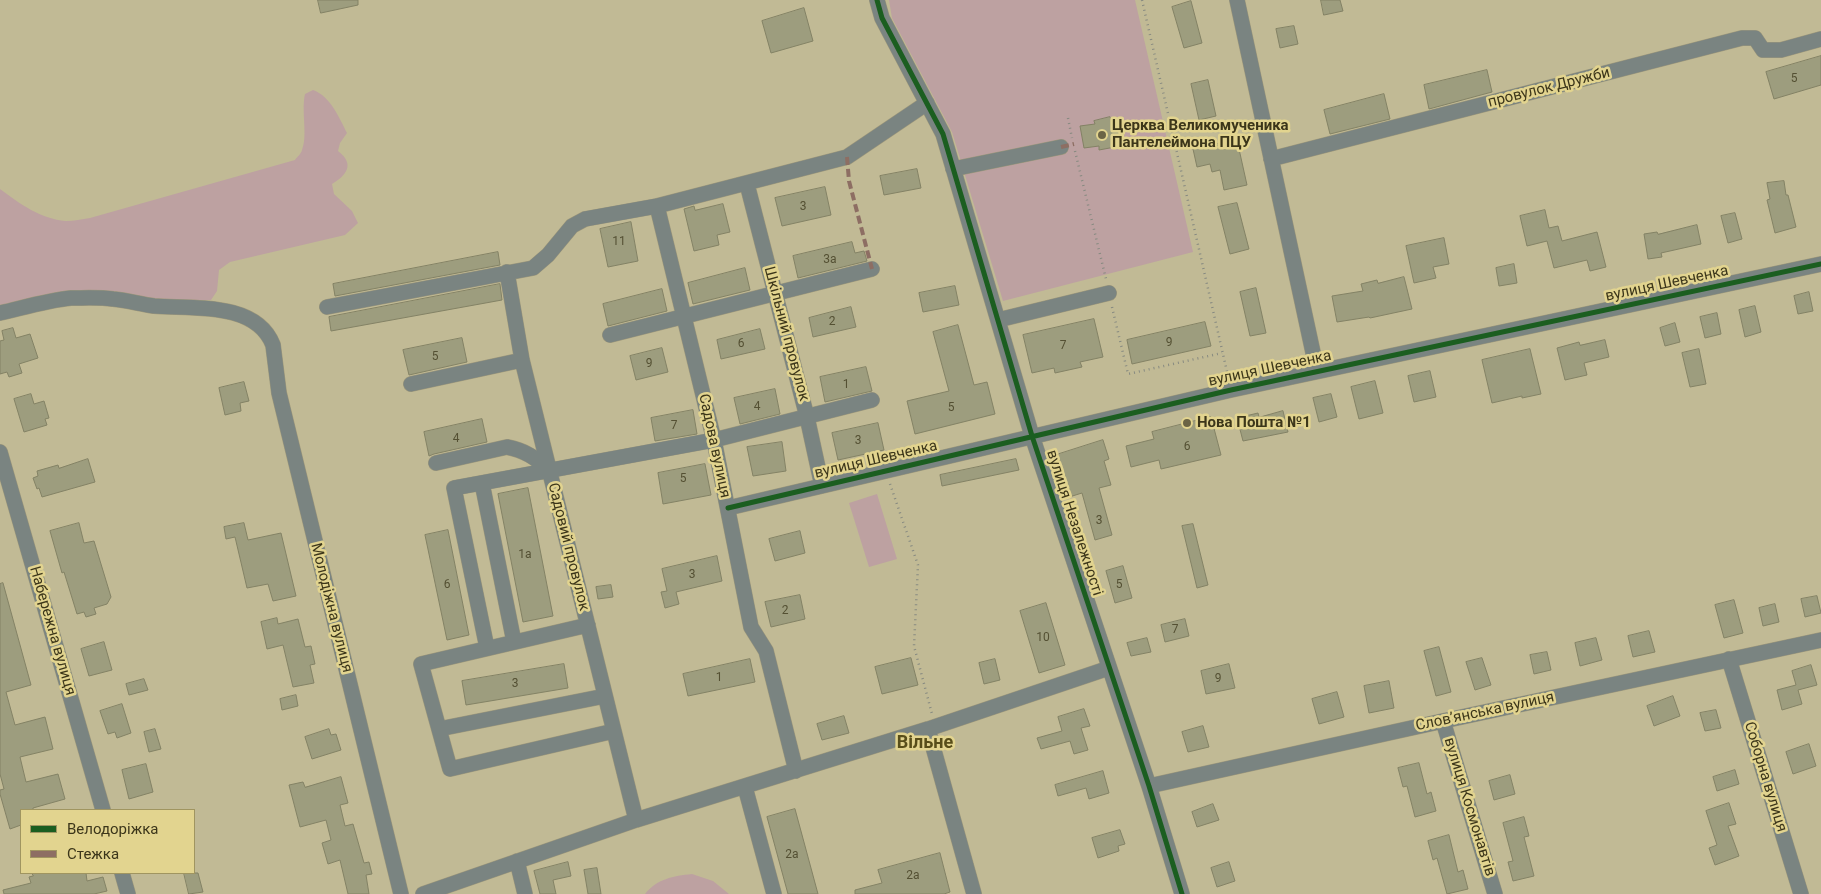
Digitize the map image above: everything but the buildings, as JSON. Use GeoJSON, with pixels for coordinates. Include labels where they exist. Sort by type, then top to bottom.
{"type":"FeatureCollection","features":[{"type":"Feature","properties":{"kind":"street","name":"вулиця Незалежності"},"geometry":{"type":"LineString","coordinates":[[877,0],[882,18],[943,134],[1032,436],[1182,894]]}},
{"type":"Feature","properties":{"kind":"street"},"geometry":{"type":"LineString","coordinates":[[1236,0],[1317,371]]}},
{"type":"Feature","properties":{"kind":"street","name":"провулок Дружби"},"geometry":{"type":"LineString","coordinates":[[1271,159],[1742,38],[1755,38],[1763,50],[1781,50],[1821,39]]}},
{"type":"Feature","properties":{"kind":"street"},"geometry":{"type":"LineString","coordinates":[[327,307],[533,268],[548,255],[572,226],[585,219],[657,206],[846,157],[927,103]]}},
{"type":"Feature","properties":{"kind":"street"},"geometry":{"type":"LineString","coordinates":[[953,169],[1061,146]]}},
{"type":"Feature","properties":{"kind":"street","name":"Шкільний провулок"},"geometry":{"type":"LineString","coordinates":[[747,184],[807,416],[822,486]]}},
{"type":"Feature","properties":{"kind":"street","name":"Садова вулиця"},"geometry":{"type":"LineString","coordinates":[[657,206],[714,440],[751,627],[766,651],[796,770]]}},
{"type":"Feature","properties":{"kind":"street","name":"вулиця Шевченка"},"geometry":{"type":"LineString","coordinates":[[728,508],[1231,390],[1821,264]]}},
{"type":"Feature","properties":{"kind":"street"},"geometry":{"type":"LineString","coordinates":[[610,335],[872,269]]}},
{"type":"Feature","properties":{"kind":"street","name":"Садовий провулок"},"geometry":{"type":"LineString","coordinates":[[507,272],[522,360],[636,820]]}},
{"type":"Feature","properties":{"kind":"street"},"geometry":{"type":"LineString","coordinates":[[998,320],[1109,293]]}},
{"type":"Feature","properties":{"kind":"street","name":"Молодіжна вулиця"},"geometry":{"type":"LineString","coordinates":[[0,313],[69,298],[112,299],[153,306],[212,308],[236,313],[259,324],[270,338],[273,345],[279,393],[401,894]]}},
{"type":"Feature","properties":{"kind":"street"},"geometry":{"type":"LineString","coordinates":[[411,384],[522,360]]}},
{"type":"Feature","properties":{"kind":"street"},"geometry":{"type":"LineString","coordinates":[[487,648],[454,488],[714,440],[872,400]]}},
{"type":"Feature","properties":{"kind":"street"},"geometry":{"type":"LineString","coordinates":[[436,463],[507,446],[527,453],[549,470]]}},
{"type":"Feature","properties":{"kind":"street","name":"Набережна вулиця"},"geometry":{"type":"LineString","coordinates":[[0,452],[104,809]]}},
{"type":"Feature","properties":{"kind":"street"},"geometry":{"type":"LineString","coordinates":[[482,483],[514,642]]}},
{"type":"Feature","properties":{"kind":"street"},"geometry":{"type":"LineString","coordinates":[[588,624],[421,664],[450,768],[614,731]]}},
{"type":"Feature","properties":{"kind":"street","name":"Словʼянська вулиця"},"geometry":{"type":"LineString","coordinates":[[1148,786],[1821,640]]}},
{"type":"Feature","properties":{"kind":"street","name":"Соборна вулиця"},"geometry":{"type":"LineString","coordinates":[[1729,659],[1801,894]]}},
{"type":"Feature","properties":{"kind":"street"},"geometry":{"type":"LineString","coordinates":[[423,894],[636,820],[932,727],[1109,668]]}},
{"type":"Feature","properties":{"kind":"street"},"geometry":{"type":"LineString","coordinates":[[439,729],[606,696]]}},
{"type":"Feature","properties":{"kind":"street","name":"вулиця Космонавтів"},"geometry":{"type":"LineString","coordinates":[[1443,721],[1495,894]]}},
{"type":"Feature","properties":{"kind":"street"},"geometry":{"type":"LineString","coordinates":[[932,727],[974,894]]}},
{"type":"Feature","properties":{"kind":"street"},"geometry":{"type":"LineString","coordinates":[[745,787],[774,894]]}},
{"type":"Feature","properties":{"kind":"street"},"geometry":{"type":"LineString","coordinates":[[517,861],[524,894]]}},
{"type":"Feature","properties":{"kind":"street"},"geometry":{"type":"LineString","coordinates":[[122,874],[128,894]]}},
{"type":"Feature","properties":{"kind":"path"},"geometry":{"type":"LineString","coordinates":[[1142,0],[1231,390]]}},
{"type":"Feature","properties":{"kind":"path"},"geometry":{"type":"LineString","coordinates":[[1068,118],[1128,374],[1222,353]]}},
{"type":"Feature","properties":{"kind":"path"},"geometry":{"type":"LineString","coordinates":[[886,471],[918,565],[914,646],[932,727]]}},
{"type":"Feature","properties":{"kind":"shaded area"},"geometry":{"type":"Polygon","coordinates":[[[889,0],[1135,0],[1193,252],[1003,301],[952,132],[892,18],[889,0]]]}},
{"type":"Feature","properties":{"kind":"shaded area"},"geometry":{"type":"Polygon","coordinates":[[[313,90],[329,102],[347,133],[340,143],[338,151],[346,160],[347,169],[342,177],[332,184],[334,194],[352,211],[358,223],[345,235],[230,262],[219,270],[217,291],[211,300],[152,300],[0,306],[0,189],[39,214],[57,220],[72,221],[90,218],[295,160],[301,153],[304,144],[305,94],[313,90]]]}},
{"type":"Feature","properties":{"kind":"shaded area"},"geometry":{"type":"Polygon","coordinates":[[[877,494],[897,559],[869,567],[849,503],[877,494]]]}},
{"type":"Feature","properties":{"kind":"shaded area"},"geometry":{"type":"Polygon","coordinates":[[[692,874],[713,881],[729,894],[645,894],[655,885],[666,879],[692,874]]]}},
{"type":"Feature","properties":{"kind":"marked path"},"geometry":{"type":"LineString","coordinates":[[1061,147],[1074,144]]}},
{"type":"Feature","properties":{"kind":"marked path"},"geometry":{"type":"LineString","coordinates":[[847,157],[849,181],[872,269]]}},
{"type":"Feature","properties":{"kind":"cycle path"},"geometry":{"type":"LineString","coordinates":[[877,0],[882,18],[943,134],[1032,436],[1149,786],[1182,894]]}},
{"type":"Feature","properties":{"kind":"cycle path"},"geometry":{"type":"LineString","coordinates":[[728,508],[1231,390],[1821,264]]}},
{"type":"Feature","properties":{"kind":"place","name":"Церква Великомученика Пантелеймона ПЦУ"},"geometry":{"type":"Point","coordinates":[1102,135]}},
{"type":"Feature","properties":{"kind":"place","name":"Нова Пошта №1"},"geometry":{"type":"Point","coordinates":[1187,423]}},
{"type":"Feature","properties":{"kind":"district","name":"Вільне"},"geometry":{"type":"Point","coordinates":[925,743]}}]}
